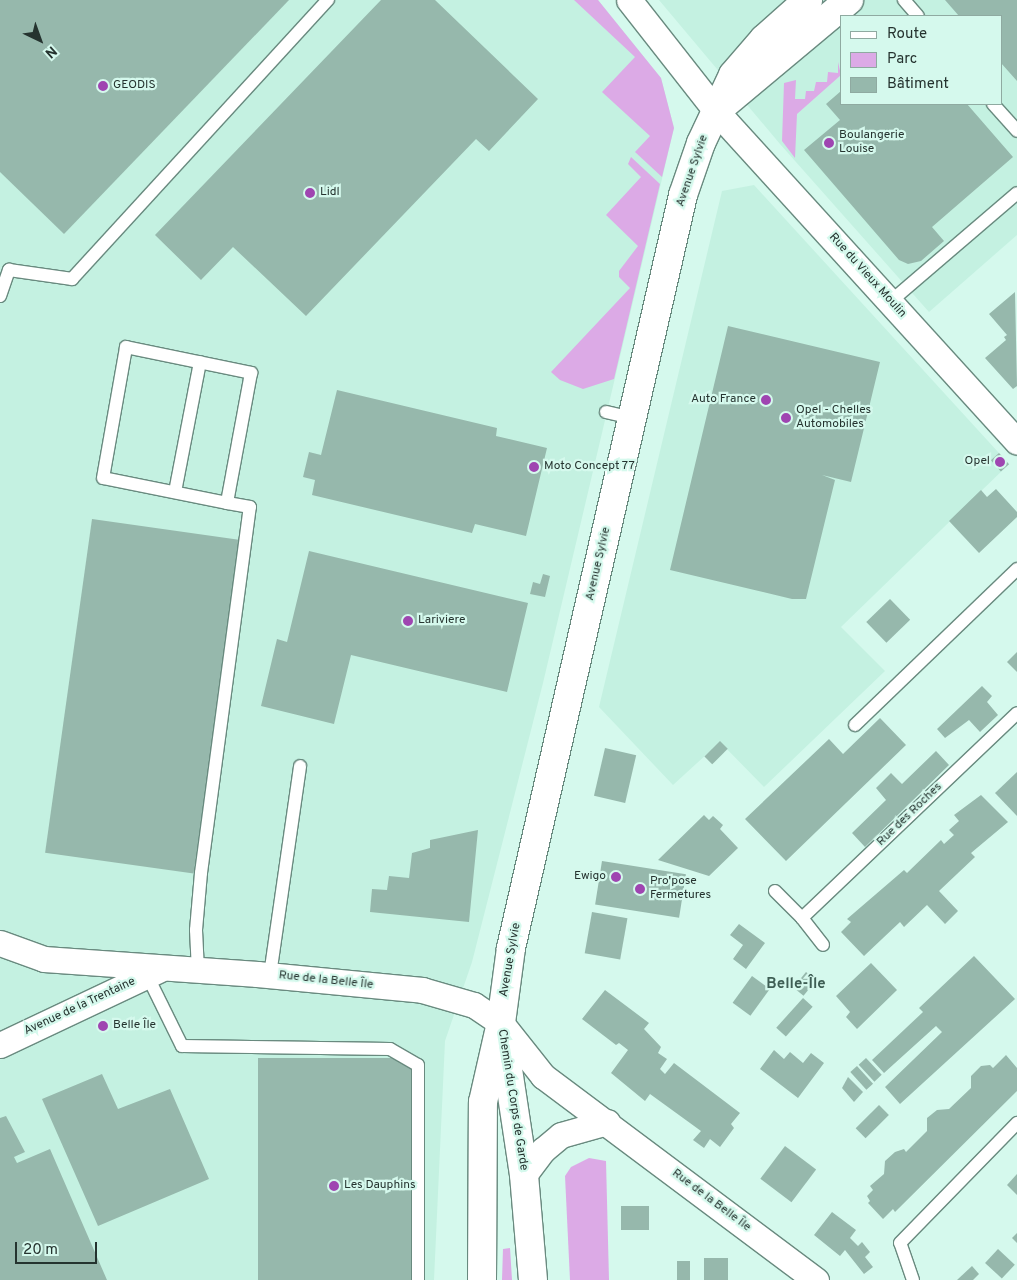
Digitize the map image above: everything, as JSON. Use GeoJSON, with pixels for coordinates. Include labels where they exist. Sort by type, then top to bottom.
{"type":"FeatureCollection","features":[{"type":"Feature","properties":{"kind":"main road","name":"Avenue Sylvie"},"geometry":{"type":"LineString","coordinates":[[500,1023],[512,948],[683,194],[733,74],[764,39],[808,0]]}},
{"type":"Feature","properties":{"kind":"main road"},"geometry":{"type":"LineString","coordinates":[[716,111],[783,59],[849,0]]}},
{"type":"Feature","properties":{"kind":"main road","name":"Chemin du Corps de Garde"},"geometry":{"type":"LineString","coordinates":[[500,1023],[524,1175],[533,1280]]}},
{"type":"Feature","properties":{"kind":"main road","name":"Chemin du Corps de Garde"},"geometry":{"type":"LineString","coordinates":[[482,1280],[483,1102],[500,1023]]}},
{"type":"Feature","properties":{"kind":"street","name":"Rue du Vieux Moulin"},"geometry":{"type":"LineString","coordinates":[[629,0],[681,62],[716,111],[1015,436]]}},
{"type":"Feature","properties":{"kind":"street","name":"Rue de la Belle Île"},"geometry":{"type":"LineString","coordinates":[[0,943],[44,959],[154,972],[198,971],[270,976],[430,992],[474,1005],[500,1023],[543,1076],[816,1280]]}},
{"type":"Feature","properties":{"kind":"street","name":"Avenue de la Trentaine"},"geometry":{"type":"LineString","coordinates":[[0,1044],[154,972]]}},
{"type":"Feature","properties":{"kind":"street"},"geometry":{"type":"LineString","coordinates":[[524,1175],[544,1150],[561,1135],[607,1122]]}},
{"type":"Feature","properties":{"kind":"lane"},"geometry":{"type":"LineString","coordinates":[[0,296],[9,270],[72,279],[328,0]]}},
{"type":"Feature","properties":{"kind":"lane"},"geometry":{"type":"LineString","coordinates":[[904,0],[917,15]]}},
{"type":"Feature","properties":{"kind":"lane"},"geometry":{"type":"LineString","coordinates":[[994,105],[1017,131]]}},
{"type":"Feature","properties":{"kind":"lane"},"geometry":{"type":"LineString","coordinates":[[890,302],[1017,193]]}},
{"type":"Feature","properties":{"kind":"lane"},"geometry":{"type":"LineString","coordinates":[[198,971],[196,930],[201,873],[250,507],[227,503],[102,478],[126,347],[251,373],[227,503]]}},
{"type":"Feature","properties":{"kind":"lane"},"geometry":{"type":"LineString","coordinates":[[175,492],[200,362]]}},
{"type":"Feature","properties":{"kind":"lane"},"geometry":{"type":"LineString","coordinates":[[606,412],[633,418]]}},
{"type":"Feature","properties":{"kind":"lane"},"geometry":{"type":"LineString","coordinates":[[855,725],[1017,569]]}},
{"type":"Feature","properties":{"kind":"lane","name":"Rue des Roches"},"geometry":{"type":"LineString","coordinates":[[802,918],[1017,713]]}},
{"type":"Feature","properties":{"kind":"lane"},"geometry":{"type":"LineString","coordinates":[[270,976],[300,766]]}},
{"type":"Feature","properties":{"kind":"lane"},"geometry":{"type":"LineString","coordinates":[[774,891],[802,918],[823,945]]}},
{"type":"Feature","properties":{"kind":"lane"},"geometry":{"type":"LineString","coordinates":[[154,972],[182,1046],[390,1049],[418,1065],[418,1280]]}},
{"type":"Feature","properties":{"kind":"lane"},"geometry":{"type":"LineString","coordinates":[[914,1280],[900,1243],[1017,1123]]}},
{"type":"Feature","properties":{"kind":"shaded area"},"geometry":{"type":"Polygon","coordinates":[[[0,0],[598,0],[661,78],[674,128],[543,683],[472,962],[445,1041],[434,1280],[0,1280],[0,0]]]}},
{"type":"Feature","properties":{"kind":"shaded area"},"geometry":{"type":"Polygon","coordinates":[[[659,0],[1017,0],[1017,235],[929,312],[780,144],[659,0]]]}},
{"type":"Feature","properties":{"kind":"shaded area"},"geometry":{"type":"Polygon","coordinates":[[[754,185],[1009,464],[841,627],[885,671],[764,787],[720,742],[673,785],[599,707],[722,191],[754,185]]]}},
{"type":"Feature","properties":{"kind":"green space"},"geometry":{"type":"Polygon","coordinates":[[[574,0],[598,0],[661,78],[674,128],[662,177],[635,152],[650,136],[602,92],[635,57],[574,0]]]}},
{"type":"Feature","properties":{"kind":"green space"},"geometry":{"type":"Polygon","coordinates":[[[838,62],[840,76],[797,114],[795,158],[782,141],[784,83],[796,80],[795,99],[805,99],[806,91],[814,91],[816,82],[827,82],[828,72],[838,73],[838,62]]]}},
{"type":"Feature","properties":{"kind":"green space"},"geometry":{"type":"Polygon","coordinates":[[[631,157],[660,184],[614,379],[583,389],[560,380],[551,372],[630,288],[619,277],[619,271],[638,246],[606,215],[641,177],[628,164],[631,157]]]}},
{"type":"Feature","properties":{"kind":"green space"},"geometry":{"type":"Polygon","coordinates":[[[589,1158],[606,1161],[609,1280],[570,1280],[565,1176],[571,1167],[589,1158]]]}},
{"type":"Feature","properties":{"kind":"green space"},"geometry":{"type":"Polygon","coordinates":[[[510,1248],[512,1280],[502,1280],[503,1249],[510,1248]]]}},
{"type":"Feature","properties":{"kind":"building","name":"GEODIS"},"geometry":{"type":"Polygon","coordinates":[[[0,0],[289,0],[64,234],[0,172],[0,0]]]}},
{"type":"Feature","properties":{"kind":"building","name":"Lidl"},"geometry":{"type":"Polygon","coordinates":[[[381,0],[435,0],[538,99],[489,151],[476,139],[306,316],[233,247],[201,280],[155,235],[381,0]]]}},
{"type":"Feature","properties":{"kind":"building"},"geometry":{"type":"Polygon","coordinates":[[[945,0],[1017,0],[1017,81],[1002,64],[1002,15],[958,15],[945,0]]]}},
{"type":"Feature","properties":{"kind":"building"},"geometry":{"type":"Polygon","coordinates":[[[840,92],[840,105],[968,105],[1013,157],[932,227],[944,241],[921,261],[908,264],[899,260],[804,150],[840,120],[826,104],[840,92]]]}},
{"type":"Feature","properties":{"kind":"building"},"geometry":{"type":"Polygon","coordinates":[[[1015,292],[1017,386],[1013,389],[985,358],[1006,340],[1004,337],[1007,335],[989,314],[1015,292]]]}},
{"type":"Feature","properties":{"kind":"building","name":"Opel - Chelles Automobiles"},"geometry":{"type":"Polygon","coordinates":[[[728,326],[880,362],[851,482],[822,475],[835,480],[806,599],[792,599],[670,570],[728,326]]]}},
{"type":"Feature","properties":{"kind":"building"},"geometry":{"type":"Polygon","coordinates":[[[337,390],[497,428],[496,436],[547,448],[526,536],[475,524],[472,533],[312,495],[315,480],[303,477],[309,452],[321,455],[337,390]]]}},
{"type":"Feature","properties":{"kind":"building","name":"Opel"},"geometry":{"type":"Polygon","coordinates":[[[999,453],[1009,464],[1001,472],[991,460],[999,453]]]}},
{"type":"Feature","properties":{"kind":"building"},"geometry":{"type":"Polygon","coordinates":[[[996,489],[1017,512],[1017,517],[979,553],[949,521],[981,490],[987,497],[996,489]]]}},
{"type":"Feature","properties":{"kind":"building"},"geometry":{"type":"Polygon","coordinates":[[[92,519],[241,540],[194,874],[45,853],[92,519]]]}},
{"type":"Feature","properties":{"kind":"building","name":"Lariviere"},"geometry":{"type":"Polygon","coordinates":[[[309,551],[528,603],[507,692],[351,655],[334,724],[261,706],[277,639],[287,642],[309,551]]]}},
{"type":"Feature","properties":{"kind":"building"},"geometry":{"type":"Polygon","coordinates":[[[543,574],[550,576],[545,597],[530,594],[533,582],[540,584],[543,574]]]}},
{"type":"Feature","properties":{"kind":"building"},"geometry":{"type":"Polygon","coordinates":[[[890,599],[910,620],[886,643],[866,622],[890,599]]]}},
{"type":"Feature","properties":{"kind":"building"},"geometry":{"type":"Polygon","coordinates":[[[1017,652],[1017,672],[1007,662],[1017,652]]]}},
{"type":"Feature","properties":{"kind":"building"},"geometry":{"type":"Polygon","coordinates":[[[982,686],[992,696],[987,702],[998,715],[980,732],[969,720],[945,738],[937,729],[982,686]]]}},
{"type":"Feature","properties":{"kind":"building"},"geometry":{"type":"Polygon","coordinates":[[[880,718],[906,745],[786,861],[745,819],[829,739],[843,754],[880,718]]]}},
{"type":"Feature","properties":{"kind":"building"},"geometry":{"type":"Polygon","coordinates":[[[720,741],[728,749],[712,764],[704,757],[720,741]]]}},
{"type":"Feature","properties":{"kind":"building"},"geometry":{"type":"Polygon","coordinates":[[[605,748],[636,755],[625,803],[594,796],[605,748]]]}},
{"type":"Feature","properties":{"kind":"building"},"geometry":{"type":"Polygon","coordinates":[[[936,751],[949,765],[865,847],[852,833],[886,800],[876,788],[891,773],[902,784],[936,751]]]}},
{"type":"Feature","properties":{"kind":"building"},"geometry":{"type":"Polygon","coordinates":[[[1017,772],[1017,816],[995,793],[1017,772]]]}},
{"type":"Feature","properties":{"kind":"building"},"geometry":{"type":"Polygon","coordinates":[[[981,795],[1008,822],[971,853],[975,857],[939,891],[958,911],[945,924],[927,905],[904,927],[900,922],[864,956],[841,932],[851,922],[847,919],[904,870],[907,873],[941,840],[944,844],[954,835],[949,830],[959,821],[954,815],[981,795]]]}},
{"type":"Feature","properties":{"kind":"building"},"geometry":{"type":"Polygon","coordinates":[[[704,815],[709,820],[713,816],[723,825],[720,829],[738,848],[709,876],[658,860],[704,815]]]}},
{"type":"Feature","properties":{"kind":"building"},"geometry":{"type":"Polygon","coordinates":[[[478,830],[469,922],[370,912],[372,889],[387,890],[389,876],[409,878],[412,853],[430,848],[430,840],[478,830]]]}},
{"type":"Feature","properties":{"kind":"building","name":"Pro'pose Fermetures"},"geometry":{"type":"Polygon","coordinates":[[[602,861],[686,874],[679,918],[595,904],[602,861]]]}},
{"type":"Feature","properties":{"kind":"building"},"geometry":{"type":"Polygon","coordinates":[[[592,912],[627,918],[620,960],[585,953],[592,912]]]}},
{"type":"Feature","properties":{"kind":"building"},"geometry":{"type":"Polygon","coordinates":[[[739,924],[765,943],[746,969],[733,959],[743,945],[730,935],[739,924]]]}},
{"type":"Feature","properties":{"kind":"building"},"geometry":{"type":"Polygon","coordinates":[[[974,956],[1015,999],[900,1104],[885,1087],[942,1032],[936,1026],[884,1073],[872,1060],[923,1012],[919,1008],[974,956]]]}},
{"type":"Feature","properties":{"kind":"building"},"geometry":{"type":"Polygon","coordinates":[[[871,963],[897,990],[857,1029],[846,1017],[850,1012],[836,996],[871,963]]]}},
{"type":"Feature","properties":{"kind":"building"},"geometry":{"type":"Polygon","coordinates":[[[806,972],[816,980],[804,996],[793,988],[806,972]]]}},
{"type":"Feature","properties":{"kind":"building"},"geometry":{"type":"Polygon","coordinates":[[[752,976],[770,989],[750,1016],[733,1003],[752,976]]]}},
{"type":"Feature","properties":{"kind":"building"},"geometry":{"type":"Polygon","coordinates":[[[605,990],[649,1023],[644,1029],[661,1047],[658,1053],[667,1059],[660,1069],[665,1074],[674,1063],[740,1113],[731,1124],[734,1128],[720,1147],[710,1139],[704,1148],[693,1140],[701,1131],[650,1094],[645,1101],[611,1073],[628,1050],[619,1043],[616,1045],[582,1019],[605,990]]]}},
{"type":"Feature","properties":{"kind":"building"},"geometry":{"type":"Polygon","coordinates":[[[803,998],[813,1007],[786,1036],[776,1028],[803,998]]]}},
{"type":"Feature","properties":{"kind":"building"},"geometry":{"type":"Polygon","coordinates":[[[774,1050],[784,1059],[790,1052],[803,1063],[811,1053],[824,1063],[798,1098],[760,1069],[774,1050]]]}},
{"type":"Feature","properties":{"kind":"building"},"geometry":{"type":"Polygon","coordinates":[[[1006,1055],[1017,1068],[1017,1091],[895,1212],[893,1209],[883,1219],[868,1203],[870,1201],[867,1196],[873,1190],[870,1186],[884,1174],[885,1161],[895,1152],[904,1149],[906,1152],[927,1131],[927,1118],[937,1110],[949,1109],[971,1088],[971,1076],[981,1066],[990,1065],[993,1068],[1006,1055]]]}},
{"type":"Feature","properties":{"kind":"building","name":"Les Dauphins"},"geometry":{"type":"Polygon","coordinates":[[[258,1058],[411,1058],[411,1280],[258,1280],[258,1058]]]}},
{"type":"Feature","properties":{"kind":"building"},"geometry":{"type":"Polygon","coordinates":[[[866,1058],[882,1075],[874,1082],[859,1065],[866,1058]]]}},
{"type":"Feature","properties":{"kind":"building"},"geometry":{"type":"Polygon","coordinates":[[[857,1066],[873,1084],[866,1090],[850,1072],[857,1066]]]}},
{"type":"Feature","properties":{"kind":"building"},"geometry":{"type":"Polygon","coordinates":[[[102,1074],[118,1109],[170,1089],[209,1179],[98,1226],[42,1099],[102,1074]]]}},
{"type":"Feature","properties":{"kind":"building"},"geometry":{"type":"Polygon","coordinates":[[[848,1077],[863,1092],[854,1102],[842,1088],[848,1077]]]}},
{"type":"Feature","properties":{"kind":"building"},"geometry":{"type":"Polygon","coordinates":[[[879,1105],[889,1115],[866,1138],[856,1128],[879,1105]]]}},
{"type":"Feature","properties":{"kind":"building"},"geometry":{"type":"Polygon","coordinates":[[[6,1116],[25,1152],[14,1157],[17,1163],[50,1149],[107,1280],[0,1280],[0,1118],[6,1116]]]}},
{"type":"Feature","properties":{"kind":"building"},"geometry":{"type":"Polygon","coordinates":[[[785,1146],[816,1169],[791,1202],[760,1179],[785,1146]]]}},
{"type":"Feature","properties":{"kind":"building"},"geometry":{"type":"Polygon","coordinates":[[[1017,1174],[1017,1195],[1007,1185],[1017,1174]]]}},
{"type":"Feature","properties":{"kind":"building"},"geometry":{"type":"Polygon","coordinates":[[[621,1206],[649,1206],[649,1230],[621,1230],[621,1206]]]}},
{"type":"Feature","properties":{"kind":"building"},"geometry":{"type":"Polygon","coordinates":[[[832,1212],[856,1230],[850,1238],[858,1246],[862,1242],[870,1252],[865,1257],[873,1267],[864,1274],[845,1250],[840,1256],[814,1235],[832,1212]]]}},
{"type":"Feature","properties":{"kind":"building"},"geometry":{"type":"Polygon","coordinates":[[[1017,1233],[1017,1243],[1012,1238],[1017,1233]]]}},
{"type":"Feature","properties":{"kind":"building"},"geometry":{"type":"Polygon","coordinates":[[[998,1249],[1015,1265],[1002,1279],[985,1263],[998,1249]]]}},
{"type":"Feature","properties":{"kind":"building"},"geometry":{"type":"Polygon","coordinates":[[[704,1258],[728,1258],[728,1280],[704,1280],[704,1258]]]}},
{"type":"Feature","properties":{"kind":"building"},"geometry":{"type":"Polygon","coordinates":[[[677,1261],[690,1261],[690,1280],[677,1280],[677,1261]]]}},
{"type":"Feature","properties":{"kind":"building"},"geometry":{"type":"Polygon","coordinates":[[[972,1266],[979,1274],[973,1280],[957,1280],[972,1266]]]}},
{"type":"Feature","properties":{"kind":"place","name":"GEODIS"},"geometry":{"type":"Point","coordinates":[103,86]}},
{"type":"Feature","properties":{"kind":"place","name":"Boulangerie Louise"},"geometry":{"type":"Point","coordinates":[829,143]}},
{"type":"Feature","properties":{"kind":"place","name":"Lidl"},"geometry":{"type":"Point","coordinates":[310,193]}},
{"type":"Feature","properties":{"kind":"place","name":"Auto France"},"geometry":{"type":"Point","coordinates":[766,400]}},
{"type":"Feature","properties":{"kind":"place","name":"Opel - Chelles Automobiles"},"geometry":{"type":"Point","coordinates":[786,418]}},
{"type":"Feature","properties":{"kind":"place","name":"Opel"},"geometry":{"type":"Point","coordinates":[1000,462]}},
{"type":"Feature","properties":{"kind":"place","name":"Moto Concept 77"},"geometry":{"type":"Point","coordinates":[534,467]}},
{"type":"Feature","properties":{"kind":"place","name":"Lariviere"},"geometry":{"type":"Point","coordinates":[408,621]}},
{"type":"Feature","properties":{"kind":"place","name":"Ewigo"},"geometry":{"type":"Point","coordinates":[616,877]}},
{"type":"Feature","properties":{"kind":"place","name":"Pro'pose Fermetures"},"geometry":{"type":"Point","coordinates":[640,889]}},
{"type":"Feature","properties":{"kind":"place","name":"Belle Île"},"geometry":{"type":"Point","coordinates":[103,1026]}},
{"type":"Feature","properties":{"kind":"place","name":"Les Dauphins"},"geometry":{"type":"Point","coordinates":[334,1186]}},
{"type":"Feature","properties":{"kind":"district","name":"Belle-Île"},"geometry":{"type":"Point","coordinates":[796,985]}}]}
